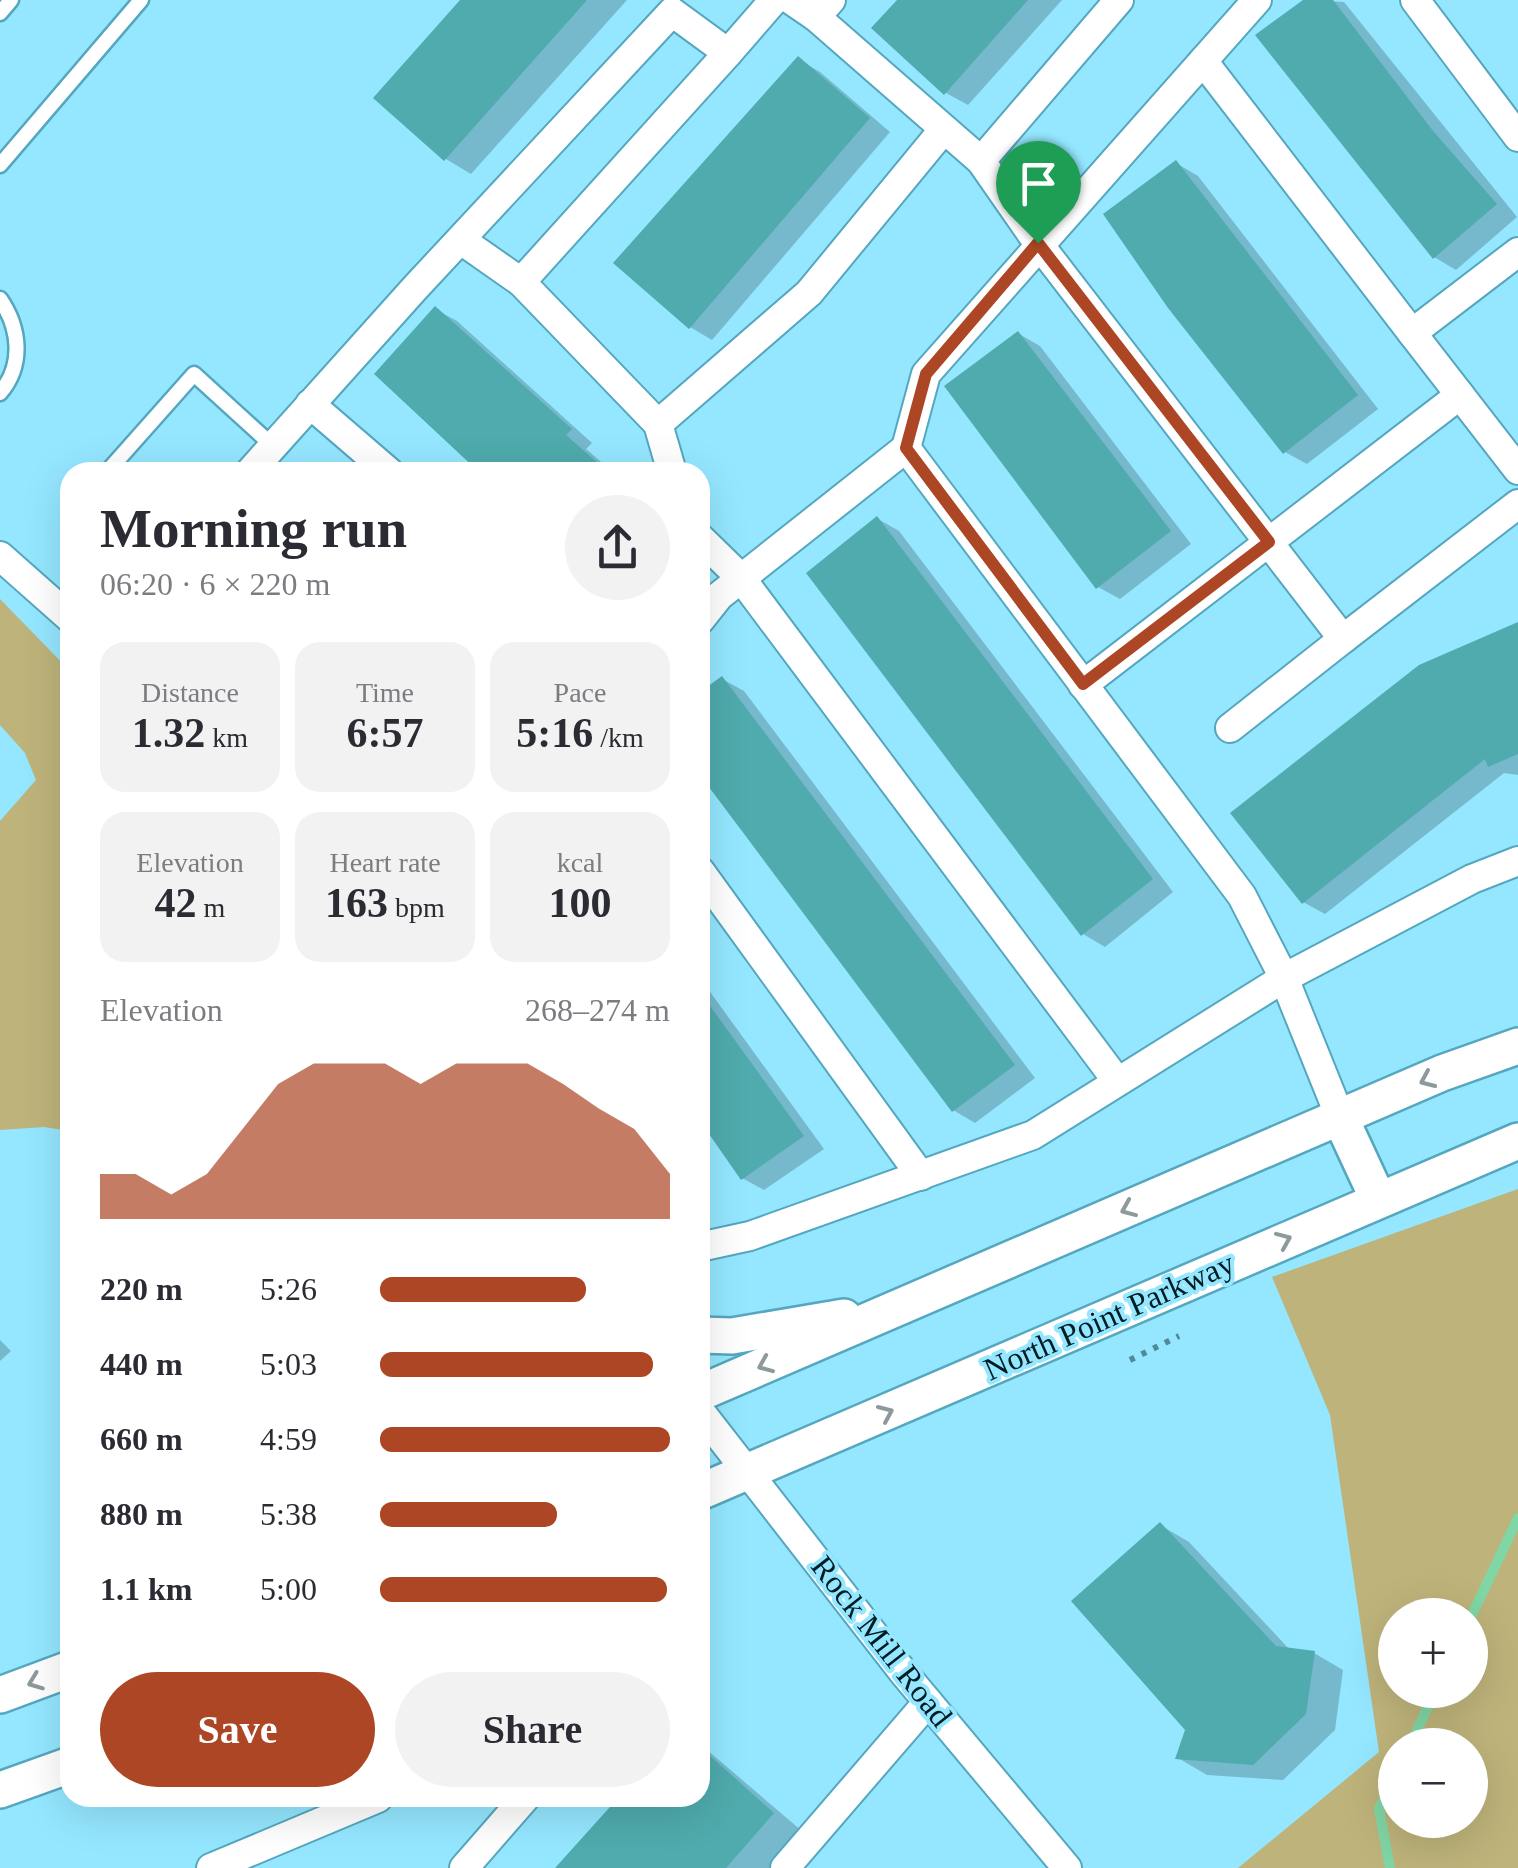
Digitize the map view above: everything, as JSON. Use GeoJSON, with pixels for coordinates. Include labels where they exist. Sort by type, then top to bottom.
{"type":"FeatureCollection","features":[{"type":"Feature","properties":{"kind":"street"},"geometry":{"type":"LineString","coordinates":[[521,282],[774,0]]}},
{"type":"Feature","properties":{"kind":"street"},"geometry":{"type":"LineString","coordinates":[[791,0],[823,9],[981,161],[1038,243],[1343,638]]}},
{"type":"Feature","properties":{"kind":"street"},"geometry":{"type":"LineString","coordinates":[[981,161],[1119,0]]}},
{"type":"Feature","properties":{"kind":"street"},"geometry":{"type":"LineString","coordinates":[[710,610],[741,578],[906,448],[926,374],[1257,0]]}},
{"type":"Feature","properties":{"kind":"street"},"geometry":{"type":"LineString","coordinates":[[1415,0],[1518,138]]}},
{"type":"Feature","properties":{"kind":"street"},"geometry":{"type":"LineString","coordinates":[[259,462],[672,12],[728,53]]}},
{"type":"Feature","properties":{"kind":"street"},"geometry":{"type":"LineString","coordinates":[[1203,61],[1518,470]]}},
{"type":"Feature","properties":{"kind":"street"},"geometry":{"type":"LineString","coordinates":[[658,424],[808,293],[944,129]]}},
{"type":"Feature","properties":{"kind":"street"},"geometry":{"type":"LineString","coordinates":[[460,240],[521,282],[658,424],[669,462]]}},
{"type":"Feature","properties":{"kind":"street"},"geometry":{"type":"LineString","coordinates":[[1412,333],[1518,252]]}},
{"type":"Feature","properties":{"kind":"street"},"geometry":{"type":"LineString","coordinates":[[1083,684],[1460,395]]}},
{"type":"Feature","properties":{"kind":"street"},"geometry":{"type":"LineString","coordinates":[[310,404],[377,462]]}},
{"type":"Feature","properties":{"kind":"street"},"geometry":{"type":"LineString","coordinates":[[906,448],[1242,896],[1284,978],[1340,1118],[1378,1199]]}},
{"type":"Feature","properties":{"kind":"street"},"geometry":{"type":"LineString","coordinates":[[1230,728],[1518,504]]}},
{"type":"Feature","properties":{"kind":"street"},"geometry":{"type":"LineString","coordinates":[[710,548],[741,578],[1117,1081]]}},
{"type":"Feature","properties":{"kind":"street"},"geometry":{"type":"LineString","coordinates":[[0,556],[60,609]]}},
{"type":"Feature","properties":{"kind":"street"},"geometry":{"type":"LineString","coordinates":[[710,1245],[750,1236],[1033,1134],[1284,978],[1472,879],[1518,860]]}},
{"type":"Feature","properties":{"kind":"street"},"geometry":{"type":"LineString","coordinates":[[710,885],[920,1176]]}},
{"type":"Feature","properties":{"kind":"street"},"geometry":{"type":"LineString","coordinates":[[710,1389],[1340,1118],[1518,1046]]}},
{"type":"Feature","properties":{"kind":"street","name":"North Point Parkway"},"geometry":{"type":"LineString","coordinates":[[710,1488],[1518,1141]]}},
{"type":"Feature","properties":{"kind":"street"},"geometry":{"type":"LineString","coordinates":[[710,1335],[732,1336],[899,1308]]}},
{"type":"Feature","properties":{"kind":"street","name":"Rock Mill Road"},"geometry":{"type":"LineString","coordinates":[[710,1423],[928,1702],[1067,1868]]}},
{"type":"Feature","properties":{"kind":"street"},"geometry":{"type":"LineString","coordinates":[[0,1695],[60,1673]]}},
{"type":"Feature","properties":{"kind":"street"},"geometry":{"type":"LineString","coordinates":[[784,1868],[928,1702]]}},
{"type":"Feature","properties":{"kind":"street"},"geometry":{"type":"LineString","coordinates":[[0,1790],[60,1769]]}},
{"type":"Feature","properties":{"kind":"street"},"geometry":{"type":"LineString","coordinates":[[211,1868],[357,1807]]}},
{"type":"Feature","properties":{"kind":"street"},"geometry":{"type":"LineString","coordinates":[[464,1868],[517,1807]]}},
{"type":"Feature","properties":{"kind":"lane"},"geometry":{"type":"LineString","coordinates":[[0,13],[12,0]]}},
{"type":"Feature","properties":{"kind":"lane"},"geometry":{"type":"LineString","coordinates":[[0,165],[140,0]]}},
{"type":"Feature","properties":{"kind":"lane"},"geometry":{"type":"LineString","coordinates":[[0,299],[19,343],[10,382],[0,394]]}},
{"type":"Feature","properties":{"kind":"lane"},"geometry":{"type":"LineString","coordinates":[[116,462],[194,374],[273,446]]}},
{"type":"Feature","properties":{"kind":"path"},"geometry":{"type":"LineString","coordinates":[[1130,1360],[1179,1336]]}},
{"type":"Feature","properties":{"kind":"shaded area"},"geometry":{"type":"Polygon","coordinates":[[[0,599],[60,661],[60,1129],[0,1130],[0,821],[36,780],[25,753],[0,725],[0,599]]]}},
{"type":"Feature","properties":{"kind":"shaded area"},"geometry":{"type":"Polygon","coordinates":[[[1518,1189],[1518,1868],[1238,1868],[1378,1753],[1378,1838],[1488,1838],[1488,1728],[1378,1728],[1378,1745],[1330,1415],[1272,1277],[1518,1189]]]}},
{"type":"Feature","properties":{"kind":"building"},"geometry":{"type":"Polygon","coordinates":[[[460,0],[587,0],[444,161],[373,98],[460,0]]]}},
{"type":"Feature","properties":{"kind":"building"},"geometry":{"type":"Polygon","coordinates":[[[897,0],[1028,0],[944,95],[871,28],[897,0]]]}},
{"type":"Feature","properties":{"kind":"building"},"geometry":{"type":"Polygon","coordinates":[[[1303,0],[1333,0],[1433,131],[1497,204],[1433,259],[1255,35],[1303,0]]]}},
{"type":"Feature","properties":{"kind":"building"},"geometry":{"type":"Polygon","coordinates":[[[798,56],[870,118],[689,329],[613,263],[798,56]]]}},
{"type":"Feature","properties":{"kind":"building"},"geometry":{"type":"Polygon","coordinates":[[[1176,160],[1358,395],[1283,454],[1168,308],[1103,214],[1176,160]]]}},
{"type":"Feature","properties":{"kind":"building"},"geometry":{"type":"Polygon","coordinates":[[[435,306],[572,429],[566,435],[597,462],[468,462],[374,374],[435,306]]]}},
{"type":"Feature","properties":{"kind":"building"},"geometry":{"type":"Polygon","coordinates":[[[1018,331],[1171,531],[1096,589],[944,386],[1018,331]]]}},
{"type":"Feature","properties":{"kind":"building"},"geometry":{"type":"Polygon","coordinates":[[[877,516],[1153,879],[1081,936],[806,573],[877,516]]]}},
{"type":"Feature","properties":{"kind":"building"},"geometry":{"type":"Polygon","coordinates":[[[1518,622],[1518,754],[1488,767],[1485,759],[1302,904],[1230,813],[1419,665],[1518,622]]]}},
{"type":"Feature","properties":{"kind":"building"},"geometry":{"type":"Polygon","coordinates":[[[722,676],[1015,1065],[952,1112],[710,788],[710,685],[722,676]]]}},
{"type":"Feature","properties":{"kind":"building"},"geometry":{"type":"Polygon","coordinates":[[[710,1006],[804,1136],[741,1180],[710,1135],[710,1006]]]}},
{"type":"Feature","properties":{"kind":"building"},"geometry":{"type":"Polygon","coordinates":[[[1160,1522],[1276,1646],[1315,1651],[1306,1714],[1253,1765],[1175,1759],[1185,1730],[1071,1601],[1160,1522]]]}},
{"type":"Feature","properties":{"kind":"building"},"geometry":{"type":"Polygon","coordinates":[[[710,1756],[774,1813],[726,1868],[555,1868],[610,1807],[710,1807],[710,1756]]]}},
{"type":"Feature","properties":{"kind":"waterway"},"geometry":{"type":"LineString","coordinates":[[1480,1598],[1518,1518]]}},
{"type":"Feature","properties":{"kind":"waterway"},"geometry":{"type":"LineString","coordinates":[[1418,1728],[1427,1708]]}},
{"type":"Feature","properties":{"kind":"waterway"},"geometry":{"type":"LineString","coordinates":[[1384,1838],[1390,1868]]}},
{"type":"Feature","properties":{"kind":"route"},"geometry":{"type":"LineString","coordinates":[[1038,243],[1269,542],[1083,684],[906,448],[926,374],[1038,243]]}}]}
